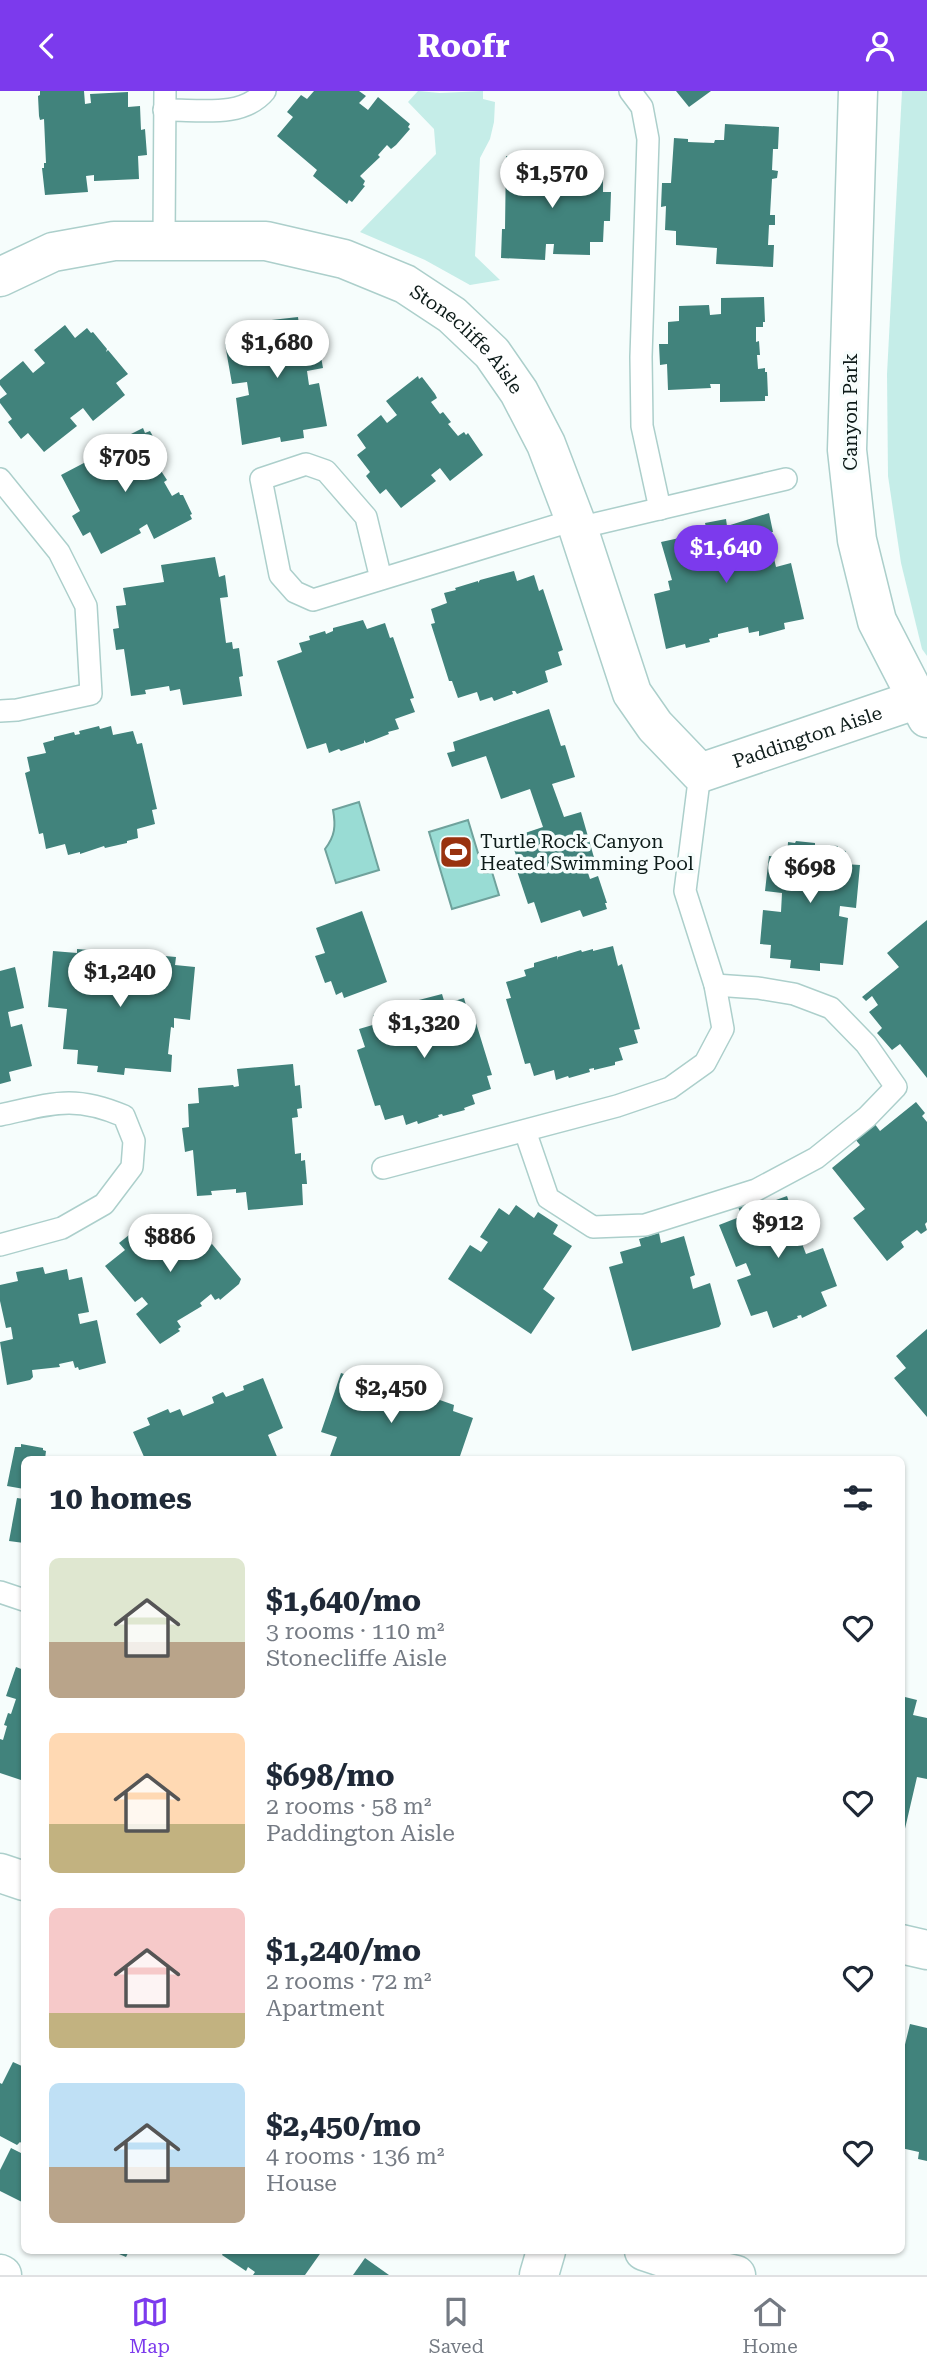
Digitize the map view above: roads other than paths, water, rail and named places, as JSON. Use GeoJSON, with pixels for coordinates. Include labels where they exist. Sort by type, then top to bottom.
{"type":"FeatureCollection","features":[{"type":"Feature","properties":{"kind":"street","name":"Canyon Park"},"geometry":{"type":"LineString","coordinates":[[858,91],[847,450],[857,541],[877,621],[921,709]]}},
{"type":"Feature","properties":{"kind":"street","name":"Stonecliffe Aisle"},"geometry":{"type":"LineString","coordinates":[[0,277],[53,252],[114,240],[266,241],[344,259],[405,284],[452,315],[492,353],[519,392],[546,444],[576,524],[632,693],[655,726],[700,773]]}},
{"type":"Feature","properties":{"kind":"street","name":"Paddington Aisle"},"geometry":{"type":"LineString","coordinates":[[700,773],[921,709]]}},
{"type":"Feature","properties":{"kind":"street"},"geometry":{"type":"LineString","coordinates":[[0,1873],[21,1880]]}},
{"type":"Feature","properties":{"kind":"street"},"geometry":{"type":"LineString","coordinates":[[905,1945],[927,1950]]}},
{"type":"Feature","properties":{"kind":"street"},"geometry":{"type":"LineString","coordinates":[[539,2275],[545,2254]]}},
{"type":"Feature","properties":{"kind":"street"},"geometry":{"type":"LineString","coordinates":[[652,2254],[736,2275]]}},
{"type":"Feature","properties":{"kind":"lane"},"geometry":{"type":"LineString","coordinates":[[164,239],[164,100],[232,109],[248,106],[265,91]]}},
{"type":"Feature","properties":{"kind":"lane"},"geometry":{"type":"LineString","coordinates":[[630,91],[642,107],[648,139],[641,357],[642,426],[660,509]]}},
{"type":"Feature","properties":{"kind":"lane"},"geometry":{"type":"LineString","coordinates":[[381,579],[366,517],[326,471],[306,464],[261,479],[280,575],[295,592],[313,600],[576,524],[660,509],[786,478]]}},
{"type":"Feature","properties":{"kind":"lane"},"geometry":{"type":"LineString","coordinates":[[0,479],[60,552],[86,606],[91,694],[17,710],[0,711]]}},
{"type":"Feature","properties":{"kind":"lane"},"geometry":{"type":"LineString","coordinates":[[383,1168],[617,1106],[670,1088],[705,1063],[723,1028],[715,985],[685,891],[700,773]]}},
{"type":"Feature","properties":{"kind":"lane"},"geometry":{"type":"LineString","coordinates":[[525,1131],[548,1198],[593,1227],[645,1225],[756,1190],[816,1158],[867,1117],[896,1087],[866,1044],[831,1008],[794,994],[715,985]]}},
{"type":"Feature","properties":{"kind":"lane"},"geometry":{"type":"LineString","coordinates":[[0,1115],[62,1101],[100,1105],[124,1116],[134,1141],[132,1167],[104,1204],[62,1227],[0,1245]]}},
{"type":"Feature","properties":{"kind":"lane"},"geometry":{"type":"LineString","coordinates":[[0,1592],[21,1598]]}},
{"type":"Feature","properties":{"kind":"place","name":"Turtle Rock Canyon Heated Swimming Pool"},"geometry":{"type":"Point","coordinates":[456,852]}}]}
